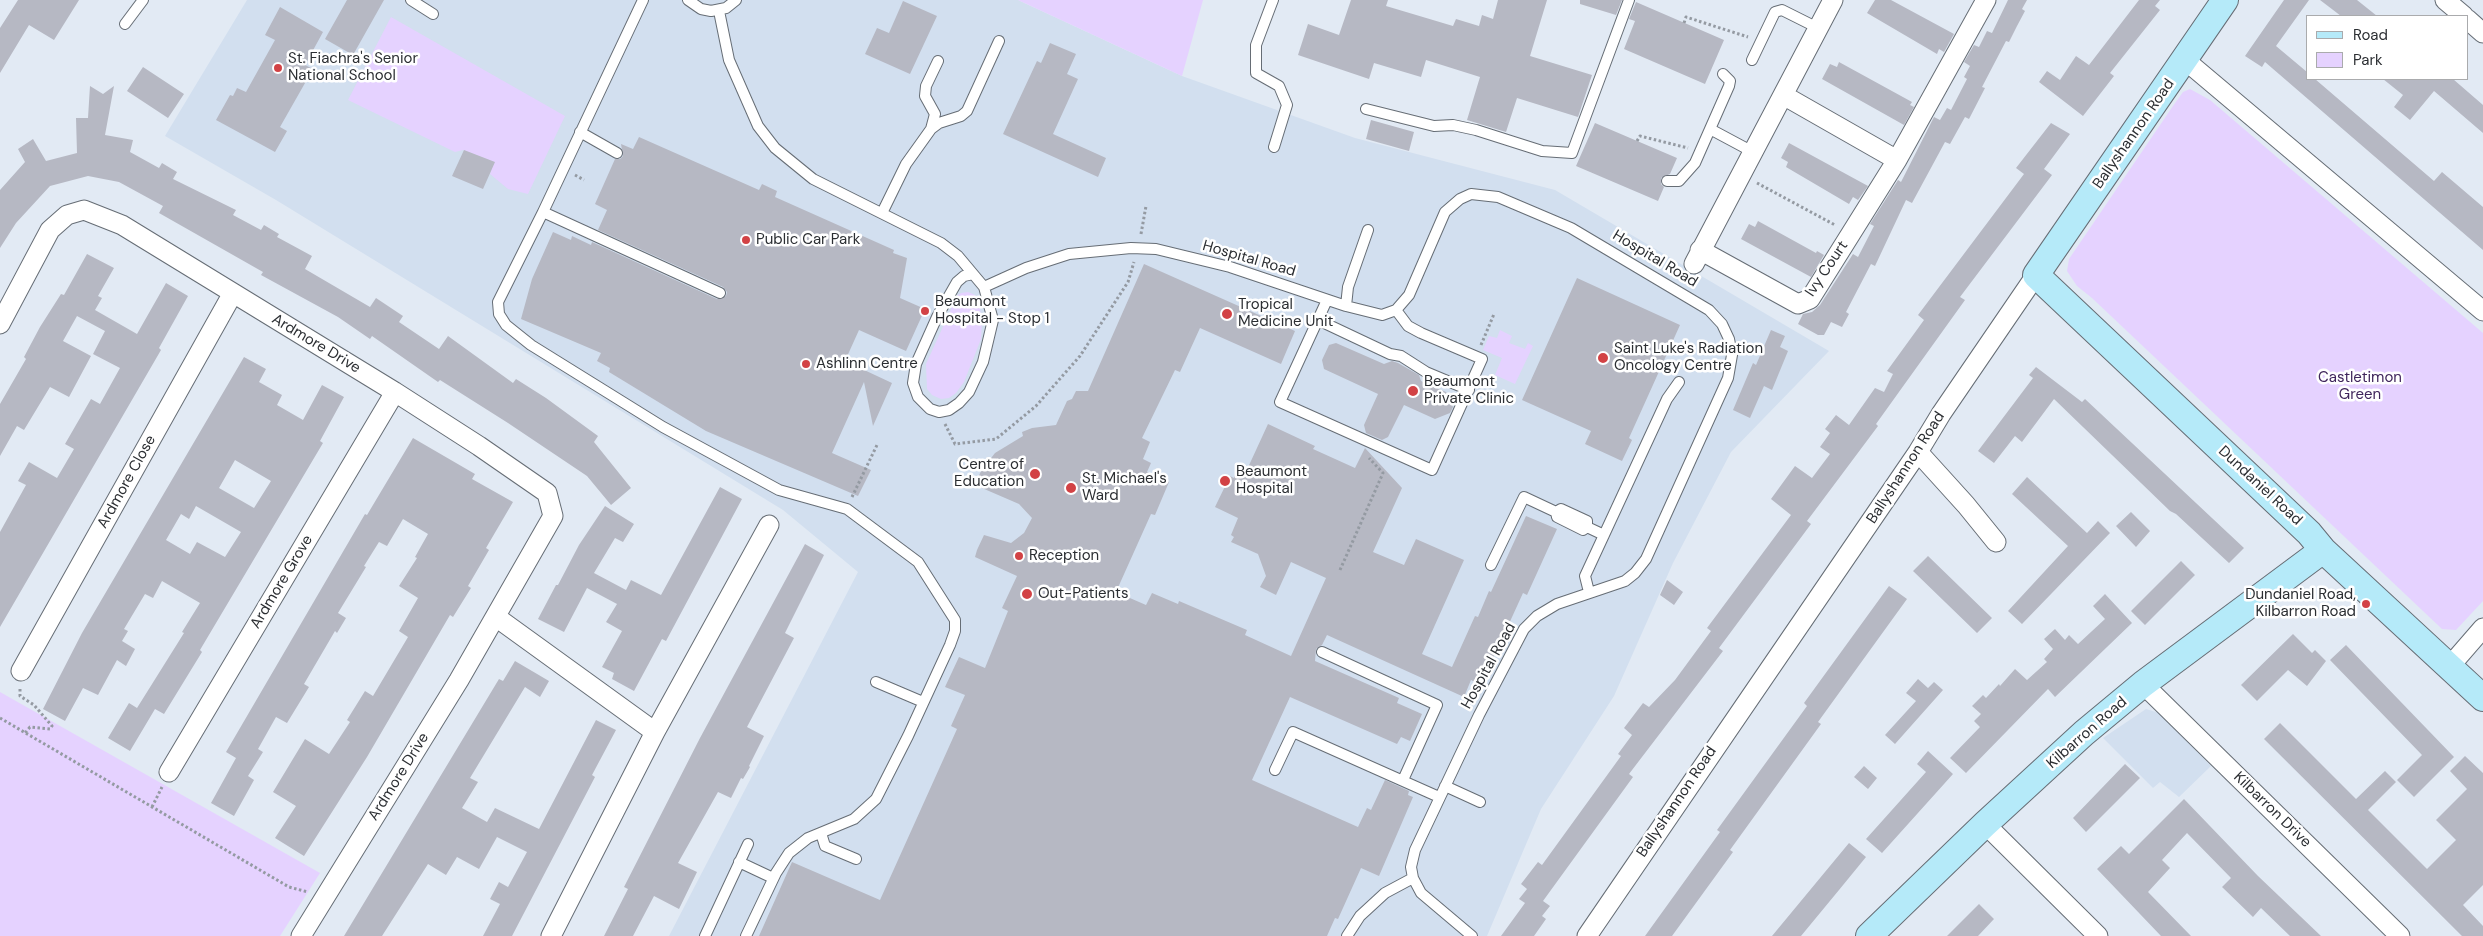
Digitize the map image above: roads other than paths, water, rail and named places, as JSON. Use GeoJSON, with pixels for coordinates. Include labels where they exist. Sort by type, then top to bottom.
{"type":"FeatureCollection","features":[{"type":"Feature","properties":{"kind":"street","name":"Ivy Court"},"geometry":{"type":"LineString","coordinates":[[1833,0],[1697,257],[1798,304],[1810,299],[1897,160],[1979,2]]}},
{"type":"Feature","properties":{"kind":"street","name":"Ballyshannon Road"},"geometry":{"type":"LineString","coordinates":[[1587,936],[2225,0]]}},
{"type":"Feature","properties":{"kind":"street"},"geometry":{"type":"LineString","coordinates":[[2444,0],[2463,15]]}},
{"type":"Feature","properties":{"kind":"street"},"geometry":{"type":"LineString","coordinates":[[2468,20],[2483,33]]}},
{"type":"Feature","properties":{"kind":"street"},"geometry":{"type":"LineString","coordinates":[[2184,60],[2483,311]]}},
{"type":"Feature","properties":{"kind":"street"},"geometry":{"type":"LineString","coordinates":[[1783,94],[1897,160]]}},
{"type":"Feature","properties":{"kind":"street","name":"Ardmore Drive"},"geometry":{"type":"LineString","coordinates":[[1,319],[50,230],[67,215],[84,210],[122,225],[395,392],[479,446],[547,493],[553,516],[496,617],[301,936]]}},
{"type":"Feature","properties":{"kind":"street","name":"Dundaniel Road"},"geometry":{"type":"LineString","coordinates":[[2036,275],[2309,533],[2322,550],[2483,698]]}},
{"type":"Feature","properties":{"kind":"street","name":"Ardmore Close"},"geometry":{"type":"LineString","coordinates":[[21,671],[233,293]]}},
{"type":"Feature","properties":{"kind":"street","name":"Ardmore Grove"},"geometry":{"type":"LineString","coordinates":[[169,772],[395,392]]}},
{"type":"Feature","properties":{"kind":"street"},"geometry":{"type":"LineString","coordinates":[[1918,452],[1966,505],[1996,542]]}},
{"type":"Feature","properties":{"kind":"street"},"geometry":{"type":"LineString","coordinates":[[551,936],[655,732],[770,525]]}},
{"type":"Feature","properties":{"kind":"street","name":"Kilbarron Road"},"geometry":{"type":"LineString","coordinates":[[1869,936],[1985,824],[2084,733],[2143,684],[2322,550]]}},
{"type":"Feature","properties":{"kind":"street"},"geometry":{"type":"LineString","coordinates":[[496,617],[655,732]]}},
{"type":"Feature","properties":{"kind":"street"},"geometry":{"type":"LineString","coordinates":[[2450,666],[2483,628]]}},
{"type":"Feature","properties":{"kind":"street","name":"Kilbarron Drive"},"geometry":{"type":"LineString","coordinates":[[2143,684],[2400,936]]}},
{"type":"Feature","properties":{"kind":"street"},"geometry":{"type":"LineString","coordinates":[[1985,824],[2098,936]]}},
{"type":"Feature","properties":{"kind":"lane"},"geometry":{"type":"LineString","coordinates":[[124,24],[143,0]]}},
{"type":"Feature","properties":{"kind":"lane"},"geometry":{"type":"LineString","coordinates":[[411,0],[433,14]]}},
{"type":"Feature","properties":{"kind":"lane"},"geometry":{"type":"LineString","coordinates":[[643,0],[543,212],[498,302],[499,314],[506,325],[531,345],[655,422],[779,490],[847,509],[918,562],[955,620],[955,631],[950,645],[876,799],[854,819],[808,838],[789,853],[773,878],[746,936]]}},
{"type":"Feature","properties":{"kind":"lane"},"geometry":{"type":"LineString","coordinates":[[688,0],[701,9],[719,11],[736,0]]}},
{"type":"Feature","properties":{"kind":"lane"},"geometry":{"type":"LineString","coordinates":[[1273,0],[1256,45],[1256,73],[1279,86],[1287,104],[1274,147]]}},
{"type":"Feature","properties":{"kind":"lane"},"geometry":{"type":"LineString","coordinates":[[1366,109],[1434,126],[1453,125],[1476,130],[1542,150],[1572,153],[1629,0]]}},
{"type":"Feature","properties":{"kind":"lane"},"geometry":{"type":"LineString","coordinates":[[1752,60],[1775,12],[1782,10],[1818,28]]}},
{"type":"Feature","properties":{"kind":"lane"},"geometry":{"type":"LineString","coordinates":[[719,11],[729,60],[758,126],[775,148],[813,179],[941,243],[958,256],[984,287],[994,320],[983,362],[969,392],[959,403],[948,410],[939,412],[930,409],[918,396],[913,383],[916,364],[937,316],[956,282],[964,276],[973,274]]}},
{"type":"Feature","properties":{"kind":"lane"},"geometry":{"type":"LineString","coordinates":[[882,213],[906,164],[931,129],[939,122],[961,116],[967,111],[998,40]]}},
{"type":"Feature","properties":{"kind":"lane"},"geometry":{"type":"LineString","coordinates":[[931,129],[935,114],[925,96],[926,86],[938,61]]}},
{"type":"Feature","properties":{"kind":"lane"},"geometry":{"type":"LineString","coordinates":[[1667,181],[1679,181],[1695,163],[1730,81],[1723,74]]}},
{"type":"Feature","properties":{"kind":"lane"},"geometry":{"type":"LineString","coordinates":[[1710,129],[1753,152]]}},
{"type":"Feature","properties":{"kind":"lane"},"geometry":{"type":"LineString","coordinates":[[580,132],[617,153]]}},
{"type":"Feature","properties":{"kind":"lane","name":"Hospital Road"},"geometry":{"type":"LineString","coordinates":[[984,287],[1026,268],[1069,254],[1156,249],[1230,267],[1273,280],[1327,300],[1382,315],[1396,310],[1409,295],[1446,212],[1460,199],[1471,194],[1498,197],[1571,228],[1709,310],[1722,324],[1729,339],[1732,355],[1728,378],[1646,559],[1635,573],[1625,581],[1558,604],[1537,616],[1524,629],[1509,655],[1444,786],[1415,850],[1411,867],[1413,878]]}},
{"type":"Feature","properties":{"kind":"lane"},"geometry":{"type":"LineString","coordinates":[[543,212],[720,293]]}},
{"type":"Feature","properties":{"kind":"lane"},"geometry":{"type":"LineString","coordinates":[[1346,306],[1348,287],[1368,230]]}},
{"type":"Feature","properties":{"kind":"lane"},"geometry":{"type":"LineString","coordinates":[[1327,300],[1280,402],[1432,470],[1482,359],[1408,326],[1396,310]]}},
{"type":"Feature","properties":{"kind":"lane"},"geometry":{"type":"LineString","coordinates":[[1318,320],[1390,354],[1401,356],[1426,372],[1469,390]]}},
{"type":"Feature","properties":{"kind":"lane"},"geometry":{"type":"LineString","coordinates":[[1589,592],[1585,576],[1663,407],[1679,382]]}},
{"type":"Feature","properties":{"kind":"lane"},"geometry":{"type":"LineString","coordinates":[[1491,565],[1524,497],[1556,512],[1557,517],[1583,530],[1587,527],[1604,535]]}},
{"type":"Feature","properties":{"kind":"lane"},"geometry":{"type":"LineString","coordinates":[[1322,652],[1437,704],[1403,780]]}},
{"type":"Feature","properties":{"kind":"lane"},"geometry":{"type":"LineString","coordinates":[[876,682],[923,702]]}},
{"type":"Feature","properties":{"kind":"lane"},"geometry":{"type":"LineString","coordinates":[[1275,770],[1293,732],[1439,797]]}},
{"type":"Feature","properties":{"kind":"lane"},"geometry":{"type":"LineString","coordinates":[[1444,786],[1480,802]]}},
{"type":"Feature","properties":{"kind":"lane"},"geometry":{"type":"LineString","coordinates":[[821,833],[825,846],[856,859]]}},
{"type":"Feature","properties":{"kind":"lane"},"geometry":{"type":"LineString","coordinates":[[705,936],[748,844]]}},
{"type":"Feature","properties":{"kind":"lane"},"geometry":{"type":"LineString","coordinates":[[739,862],[773,878]]}},
{"type":"Feature","properties":{"kind":"lane"},"geometry":{"type":"LineString","coordinates":[[1347,936],[1360,916],[1385,893],[1413,878],[1422,893],[1472,936]]}},
{"type":"Feature","properties":{"kind":"place","name":"St. Fiachra's Senior National School"},"geometry":{"type":"Point","coordinates":[278,68]}},
{"type":"Feature","properties":{"kind":"place","name":"Public Car Park"},"geometry":{"type":"Point","coordinates":[746,240]}},
{"type":"Feature","properties":{"kind":"place","name":"Beaumont Hospital - Stop 1"},"geometry":{"type":"Point","coordinates":[925,311]}},
{"type":"Feature","properties":{"kind":"place","name":"Tropical Medicine Unit"},"geometry":{"type":"Point","coordinates":[1227,314]}},
{"type":"Feature","properties":{"kind":"place","name":"Saint Luke's Radiation Oncology Centre"},"geometry":{"type":"Point","coordinates":[1603,358]}},
{"type":"Feature","properties":{"kind":"place","name":"Ashlinn Centre"},"geometry":{"type":"Point","coordinates":[806,364]}},
{"type":"Feature","properties":{"kind":"place","name":"Beaumont Private Clinic"},"geometry":{"type":"Point","coordinates":[1413,391]}},
{"type":"Feature","properties":{"kind":"place","name":"Centre of Education"},"geometry":{"type":"Point","coordinates":[1035,474]}},
{"type":"Feature","properties":{"kind":"place","name":"Beaumont Hospital"},"geometry":{"type":"Point","coordinates":[1225,481]}},
{"type":"Feature","properties":{"kind":"place","name":"St. Michael's Ward"},"geometry":{"type":"Point","coordinates":[1071,488]}},
{"type":"Feature","properties":{"kind":"place","name":"Reception"},"geometry":{"type":"Point","coordinates":[1019,556]}},
{"type":"Feature","properties":{"kind":"place","name":"Out-Patients"},"geometry":{"type":"Point","coordinates":[1027,594]}},
{"type":"Feature","properties":{"kind":"place","name":"Dundaniel Road, Kilbarron Road"},"geometry":{"type":"Point","coordinates":[2366,604]}},
{"type":"Feature","properties":{"kind":"park label","name":"Castletimon Green"},"geometry":{"type":"Point","coordinates":[2360,386]}}]}
